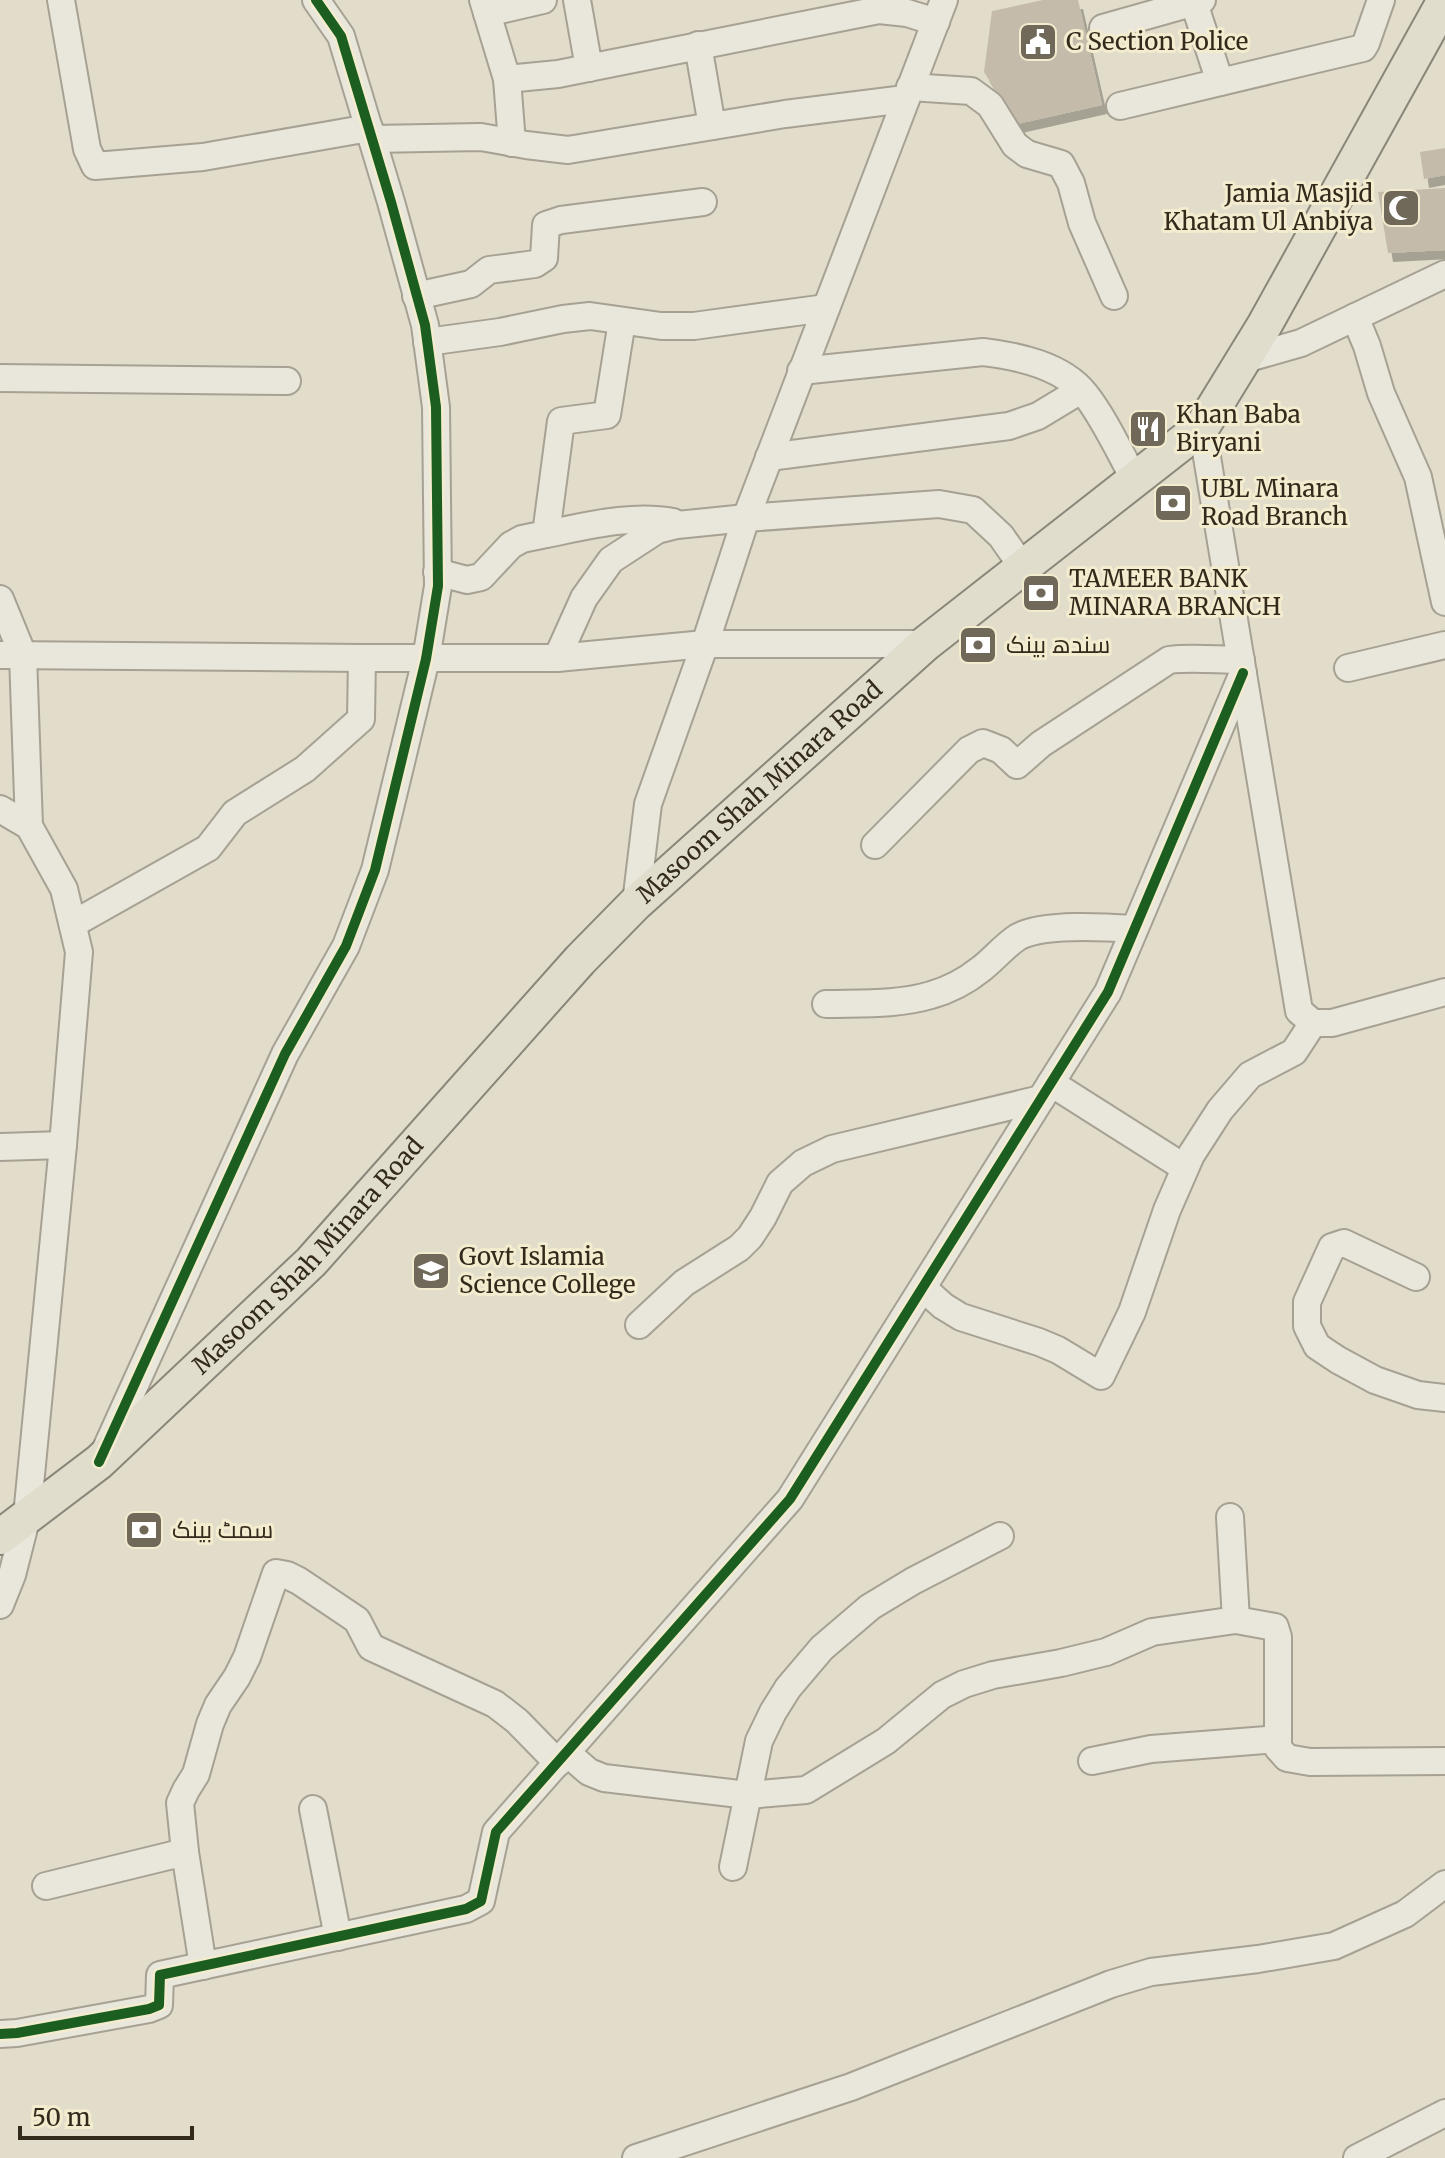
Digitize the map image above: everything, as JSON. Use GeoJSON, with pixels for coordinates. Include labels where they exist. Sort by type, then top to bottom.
{"type":"FeatureCollection","features":[{"type":"Feature","properties":{"kind":"main road","name":"Masoom Shah Minara Road"},"geometry":{"type":"LineString","coordinates":[[0,1537],[99,1462],[311,1262],[580,960],[636,903],[925,644],[1202,427],[1245,359],[1436,3]]}},
{"type":"Feature","properties":{"kind":"street"},"geometry":{"type":"LineString","coordinates":[[61,0],[87,149],[95,166],[203,157],[370,133],[481,137],[568,150],[907,93],[971,91],[990,105],[1015,145],[1027,154],[1061,164],[1071,183],[1082,223],[1114,296]]}},
{"type":"Feature","properties":{"kind":"street"},"geometry":{"type":"LineString","coordinates":[[99,1462],[285,1054],[346,946],[375,870],[426,659],[438,586],[436,407],[425,325],[341,36],[316,0]]}},
{"type":"Feature","properties":{"kind":"street"},"geometry":{"type":"LineString","coordinates":[[512,143],[507,79],[485,7],[543,0]]}},
{"type":"Feature","properties":{"kind":"street"},"geometry":{"type":"LineString","coordinates":[[577,0],[589,68]]}},
{"type":"Feature","properties":{"kind":"street"},"geometry":{"type":"LineString","coordinates":[[1120,106],[1363,48],[1381,0]]}},
{"type":"Feature","properties":{"kind":"street"},"geometry":{"type":"LineString","coordinates":[[1103,28],[1196,1],[1220,82]]}},
{"type":"Feature","properties":{"kind":"street"},"geometry":{"type":"LineString","coordinates":[[507,79],[558,74],[879,10],[907,13],[940,11],[746,518],[648,804],[636,903]]}},
{"type":"Feature","properties":{"kind":"street"},"geometry":{"type":"LineString","coordinates":[[698,45],[712,126]]}},
{"type":"Feature","properties":{"kind":"street"},"geometry":{"type":"LineString","coordinates":[[416,296],[471,284],[489,270],[535,264],[544,258],[546,225],[561,220],[703,202]]}},
{"type":"Feature","properties":{"kind":"street"},"geometry":{"type":"LineString","coordinates":[[1245,359],[1301,343],[1445,274]]}},
{"type":"Feature","properties":{"kind":"street"},"geometry":{"type":"LineString","coordinates":[[427,342],[590,316],[661,326],[694,326],[826,308]]}},
{"type":"Feature","properties":{"kind":"street"},"geometry":{"type":"LineString","coordinates":[[1355,317],[1381,393],[1418,477],[1445,602]]}},
{"type":"Feature","properties":{"kind":"street"},"geometry":{"type":"LineString","coordinates":[[546,534],[561,421],[607,415],[622,321]]}},
{"type":"Feature","properties":{"kind":"street"},"geometry":{"type":"LineString","coordinates":[[801,371],[983,352],[1047,368],[1069,378],[1081,390],[1135,480]]}},
{"type":"Feature","properties":{"kind":"street"},"geometry":{"type":"LineString","coordinates":[[0,378],[287,381]]}},
{"type":"Feature","properties":{"kind":"street"},"geometry":{"type":"LineString","coordinates":[[769,457],[1009,426],[1038,416],[1081,390]]}},
{"type":"Feature","properties":{"kind":"street"},"geometry":{"type":"LineString","coordinates":[[1202,427],[1299,1011],[1313,1023],[1332,1023],[1445,992]]}},
{"type":"Feature","properties":{"kind":"street"},"geometry":{"type":"LineString","coordinates":[[557,658],[584,598],[611,560],[657,530],[677,525],[939,504],[973,510],[1001,536],[1024,569]]}},
{"type":"Feature","properties":{"kind":"street"},"geometry":{"type":"LineString","coordinates":[[437,572],[467,580],[481,577],[511,545],[522,539],[604,522],[672,521],[677,525]]}},
{"type":"Feature","properties":{"kind":"street"},"geometry":{"type":"LineString","coordinates":[[0,599],[12,655],[29,826],[64,889],[79,952],[27,1516],[12,1575],[0,1605]]}},
{"type":"Feature","properties":{"kind":"street"},"geometry":{"type":"LineString","coordinates":[[12,655],[557,658],[705,644],[925,644]]}},
{"type":"Feature","properties":{"kind":"street"},"geometry":{"type":"LineString","coordinates":[[1348,668],[1445,645]]}},
{"type":"Feature","properties":{"kind":"street"},"geometry":{"type":"LineString","coordinates":[[73,924],[208,848],[235,813],[305,769],[361,719],[362,658]]}},
{"type":"Feature","properties":{"kind":"street"},"geometry":{"type":"LineString","coordinates":[[875,845],[969,750],[983,743],[1001,750],[1017,765],[1041,744],[1169,660],[1184,658],[1242,666]]}},
{"type":"Feature","properties":{"kind":"street"},"geometry":{"type":"LineString","coordinates":[[0,2034],[149,2009],[159,2005],[160,1975],[466,1909],[481,1901],[496,1832],[790,1499],[1108,992],[1242,666]]}},
{"type":"Feature","properties":{"kind":"street"},"geometry":{"type":"LineString","coordinates":[[0,809],[29,826]]}},
{"type":"Feature","properties":{"kind":"street"},"geometry":{"type":"LineString","coordinates":[[826,1004],[898,1001],[931,995],[958,984],[1019,937],[1033,931],[1094,926],[1134,929]]}},
{"type":"Feature","properties":{"kind":"street"},"geometry":{"type":"LineString","coordinates":[[923,1288],[961,1317],[1058,1350],[1101,1376],[1132,1312],[1167,1210],[1191,1155],[1220,1110],[1250,1075],[1294,1052],[1313,1023]]}},
{"type":"Feature","properties":{"kind":"street"},"geometry":{"type":"LineString","coordinates":[[639,1325],[684,1283],[739,1248],[763,1217],[780,1183],[803,1163],[832,1149],[1046,1091],[1185,1168]]}},
{"type":"Feature","properties":{"kind":"street"},"geometry":{"type":"LineString","coordinates":[[0,1147],[63,1145]]}},
{"type":"Feature","properties":{"kind":"street"},"geometry":{"type":"LineString","coordinates":[[1416,1277],[1344,1243],[1332,1247],[1307,1302],[1307,1326],[1317,1346],[1375,1380],[1418,1395],[1445,1398]]}},
{"type":"Feature","properties":{"kind":"street"},"geometry":{"type":"LineString","coordinates":[[1230,1517],[1236,1620]]}},
{"type":"Feature","properties":{"kind":"street"},"geometry":{"type":"LineString","coordinates":[[733,1867],[759,1741],[788,1688],[822,1648],[870,1607],[1000,1536]]}},
{"type":"Feature","properties":{"kind":"street"},"geometry":{"type":"LineString","coordinates":[[203,1966],[180,1803],[196,1774],[218,1705],[247,1657],[276,1573],[299,1581],[357,1620],[371,1647],[495,1704],[562,1758],[604,1778],[748,1795],[806,1790],[886,1741],[942,1695],[964,1684],[993,1675],[1106,1652],[1152,1632],[1236,1620],[1275,1627],[1278,1637],[1278,1748],[1287,1758],[1310,1762],[1445,1761]]}},
{"type":"Feature","properties":{"kind":"street"},"geometry":{"type":"LineString","coordinates":[[1092,1761],[1151,1749],[1278,1739]]}},
{"type":"Feature","properties":{"kind":"street"},"geometry":{"type":"LineString","coordinates":[[313,1809],[338,1937]]}},
{"type":"Feature","properties":{"kind":"street"},"geometry":{"type":"LineString","coordinates":[[46,1886],[185,1852]]}},
{"type":"Feature","properties":{"kind":"street"},"geometry":{"type":"LineString","coordinates":[[636,2158],[851,2087],[1111,1984],[1151,1972],[1334,1946],[1405,1914],[1445,1884]]}},
{"type":"Feature","properties":{"kind":"street"},"geometry":{"type":"LineString","coordinates":[[1357,2158],[1445,2113]]}},
{"type":"Feature","properties":{"kind":"building","name":"C Section Police"},"geometry":{"type":"Polygon","coordinates":[[[1043,0],[1078,0],[1102,105],[1017,124],[984,72],[992,11],[1043,0]]]}},
{"type":"Feature","properties":{"kind":"building"},"geometry":{"type":"Polygon","coordinates":[[[1445,148],[1445,175],[1424,179],[1420,152],[1445,148]]]}},
{"type":"Feature","properties":{"kind":"building"},"geometry":{"type":"Polygon","coordinates":[[[1445,188],[1445,250],[1388,253],[1378,192],[1445,188]]]}},
{"type":"Feature","properties":{"kind":"cycle path"},"geometry":{"type":"LineString","coordinates":[[99,1462],[285,1054],[346,946],[375,870],[426,659],[438,586],[436,407],[425,325],[341,36],[316,0]]}},
{"type":"Feature","properties":{"kind":"cycle path"},"geometry":{"type":"LineString","coordinates":[[0,2034],[149,2009],[159,2005],[160,1975],[466,1909],[481,1901],[496,1832],[790,1499],[1108,992],[1243,673]]}},
{"type":"Feature","properties":{"kind":"place","name":"C Section Police"},"geometry":{"type":"Point","coordinates":[1038,42]}},
{"type":"Feature","properties":{"kind":"place","name":"Jamia Masjid Khatam Ul Anbiya"},"geometry":{"type":"Point","coordinates":[1401,208]}},
{"type":"Feature","properties":{"kind":"place","name":"Khan Baba Biryani"},"geometry":{"type":"Point","coordinates":[1148,429]}},
{"type":"Feature","properties":{"kind":"place","name":"UBL Minara Road Branch"},"geometry":{"type":"Point","coordinates":[1173,503]}},
{"type":"Feature","properties":{"kind":"place","name":"TAMEER BANK MINARA BRANCH"},"geometry":{"type":"Point","coordinates":[1041,593]}},
{"type":"Feature","properties":{"kind":"place","name":"سندھ بینک"},"geometry":{"type":"Point","coordinates":[978,645]}},
{"type":"Feature","properties":{"kind":"place","name":"Govt Islamia Science College"},"geometry":{"type":"Point","coordinates":[431,1271]}},
{"type":"Feature","properties":{"kind":"place","name":"سمٹ بینک"},"geometry":{"type":"Point","coordinates":[144,1530]}}]}
